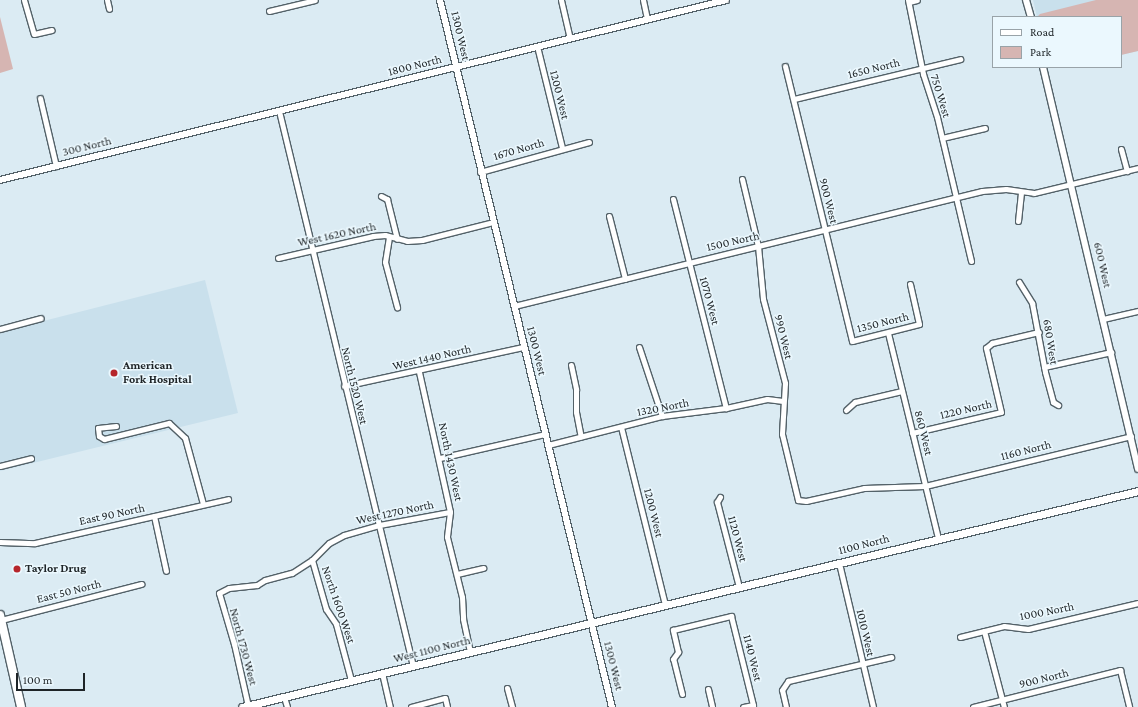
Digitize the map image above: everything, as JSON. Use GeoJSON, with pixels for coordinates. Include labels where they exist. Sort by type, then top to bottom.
{"type":"FeatureCollection","features":[{"type":"Feature","properties":{"kind":"main road","name":"1100 North"},"geometry":{"type":"LineString","coordinates":[[627,614],[1138,491]]}},
{"type":"Feature","properties":{"kind":"main road","name":"West 1100 North"},"geometry":{"type":"LineString","coordinates":[[245,706],[627,614]]}},
{"type":"Feature","properties":{"kind":"main road"},"geometry":{"type":"LineString","coordinates":[[1,618],[22,707]]}},
{"type":"Feature","properties":{"kind":"street"},"geometry":{"type":"LineString","coordinates":[[24,0],[34,34],[52,30]]}},
{"type":"Feature","properties":{"kind":"street"},"geometry":{"type":"LineString","coordinates":[[107,0],[109,9]]}},
{"type":"Feature","properties":{"kind":"street"},"geometry":{"type":"LineString","coordinates":[[269,11],[315,0]]}},
{"type":"Feature","properties":{"kind":"street","name":"1300 West"},"geometry":{"type":"LineString","coordinates":[[440,0],[480,172],[612,707]]}},
{"type":"Feature","properties":{"kind":"street"},"geometry":{"type":"LineString","coordinates":[[561,0],[570,38]]}},
{"type":"Feature","properties":{"kind":"street"},"geometry":{"type":"LineString","coordinates":[[643,0],[647,19]]}},
{"type":"Feature","properties":{"kind":"street","name":"1800 North"},"geometry":{"type":"LineString","coordinates":[[180,135],[726,0]]}},
{"type":"Feature","properties":{"kind":"street"},"geometry":{"type":"LineString","coordinates":[[908,1],[917,0]]}},
{"type":"Feature","properties":{"kind":"street"},"geometry":{"type":"LineString","coordinates":[[1026,0],[1031,16]]}},
{"type":"Feature","properties":{"kind":"street","name":"750 West"},"geometry":{"type":"LineString","coordinates":[[908,1],[922,68],[942,138],[971,261]]}},
{"type":"Feature","properties":{"kind":"street","name":"1200 West"},"geometry":{"type":"LineString","coordinates":[[537,46],[562,148]]}},
{"type":"Feature","properties":{"kind":"street","name":"1650 North"},"geometry":{"type":"LineString","coordinates":[[794,99],[960,59]]}},
{"type":"Feature","properties":{"kind":"street","name":"900 West"},"geometry":{"type":"LineString","coordinates":[[785,66],[852,341]]}},
{"type":"Feature","properties":{"kind":"street","name":"600 West"},"geometry":{"type":"LineString","coordinates":[[1043,68],[1104,319],[1138,469]]}},
{"type":"Feature","properties":{"kind":"street"},"geometry":{"type":"LineString","coordinates":[[40,98],[56,166]]}},
{"type":"Feature","properties":{"kind":"street","name":"North 1520 West"},"geometry":{"type":"LineString","coordinates":[[279,111],[344,386],[413,666]]}},
{"type":"Feature","properties":{"kind":"street"},"geometry":{"type":"LineString","coordinates":[[942,138],[985,128]]}},
{"type":"Feature","properties":{"kind":"street","name":"300 North"},"geometry":{"type":"LineString","coordinates":[[0,180],[180,135]]}},
{"type":"Feature","properties":{"kind":"street","name":"1670 North"},"geometry":{"type":"LineString","coordinates":[[480,172],[562,148],[589,142]]}},
{"type":"Feature","properties":{"kind":"street"},"geometry":{"type":"LineString","coordinates":[[1121,149],[1127,171]]}},
{"type":"Feature","properties":{"kind":"street","name":"1500 North"},"geometry":{"type":"LineString","coordinates":[[514,306],[956,197],[996,189],[1034,193],[1138,168]]}},
{"type":"Feature","properties":{"kind":"street","name":"990 West"},"geometry":{"type":"LineString","coordinates":[[742,179],[758,246],[764,299],[785,383],[782,434],[798,500]]}},
{"type":"Feature","properties":{"kind":"street"},"geometry":{"type":"LineString","coordinates":[[1018,221],[1021,192]]}},
{"type":"Feature","properties":{"kind":"street"},"geometry":{"type":"LineString","coordinates":[[381,196],[387,199],[397,239]]}},
{"type":"Feature","properties":{"kind":"street","name":"1070 West"},"geometry":{"type":"LineString","coordinates":[[673,199],[726,408]]}},
{"type":"Feature","properties":{"kind":"street"},"geometry":{"type":"LineString","coordinates":[[609,216],[625,279]]}},
{"type":"Feature","properties":{"kind":"street","name":"West 1620 North"},"geometry":{"type":"LineString","coordinates":[[278,258],[311,249],[373,236],[422,240],[493,222]]}},
{"type":"Feature","properties":{"kind":"street"},"geometry":{"type":"LineString","coordinates":[[389,237],[385,262],[397,307]]}},
{"type":"Feature","properties":{"kind":"street","name":"680 West"},"geometry":{"type":"LineString","coordinates":[[1019,282],[1032,303],[1039,332],[1044,367],[1053,402],[1058,405]]}},
{"type":"Feature","properties":{"kind":"street","name":"1350 North"},"geometry":{"type":"LineString","coordinates":[[852,341],[919,324],[910,284]]}},
{"type":"Feature","properties":{"kind":"street"},"geometry":{"type":"LineString","coordinates":[[1104,319],[1138,311]]}},
{"type":"Feature","properties":{"kind":"street"},"geometry":{"type":"LineString","coordinates":[[0,329],[41,318]]}},
{"type":"Feature","properties":{"kind":"street","name":"1220 North"},"geometry":{"type":"LineString","coordinates":[[912,432],[1001,412],[986,351],[988,346],[992,343],[1039,332]]}},
{"type":"Feature","properties":{"kind":"street","name":"860 West"},"geometry":{"type":"LineString","coordinates":[[888,333],[938,538]]}},
{"type":"Feature","properties":{"kind":"street","name":"West 1440 North"},"geometry":{"type":"LineString","coordinates":[[344,386],[418,372],[523,347]]}},
{"type":"Feature","properties":{"kind":"street"},"geometry":{"type":"LineString","coordinates":[[639,347],[662,416]]}},
{"type":"Feature","properties":{"kind":"street"},"geometry":{"type":"LineString","coordinates":[[1044,367],[1111,352]]}},
{"type":"Feature","properties":{"kind":"street"},"geometry":{"type":"LineString","coordinates":[[570,365],[576,389],[581,437]]}},
{"type":"Feature","properties":{"kind":"street","name":"North 1430 West"},"geometry":{"type":"LineString","coordinates":[[418,372],[440,458],[450,512],[447,537],[456,574],[470,652]]}},
{"type":"Feature","properties":{"kind":"street"},"geometry":{"type":"LineString","coordinates":[[846,410],[855,402],[902,391]]}},
{"type":"Feature","properties":{"kind":"street","name":"1320 North"},"geometry":{"type":"LineString","coordinates":[[548,445],[662,416],[726,408],[767,399],[783,401]]}},
{"type":"Feature","properties":{"kind":"street"},"geometry":{"type":"LineString","coordinates":[[116,426],[98,428],[99,436],[104,439],[169,423],[185,438],[203,504]]}},
{"type":"Feature","properties":{"kind":"street","name":"1200 West"},"geometry":{"type":"LineString","coordinates":[[621,427],[665,604]]}},
{"type":"Feature","properties":{"kind":"street"},"geometry":{"type":"LineString","coordinates":[[440,458],[545,434]]}},
{"type":"Feature","properties":{"kind":"street","name":"1160 North"},"geometry":{"type":"LineString","coordinates":[[798,500],[806,501],[844,491],[925,486],[1130,436]]}},
{"type":"Feature","properties":{"kind":"street"},"geometry":{"type":"LineString","coordinates":[[0,466],[31,458]]}},
{"type":"Feature","properties":{"kind":"street","name":"1120 West"},"geometry":{"type":"LineString","coordinates":[[720,497],[717,502],[739,587]]}},
{"type":"Feature","properties":{"kind":"street","name":"East 90 North"},"geometry":{"type":"LineString","coordinates":[[0,542],[35,543],[228,499]]}},
{"type":"Feature","properties":{"kind":"street","name":"West 1270 North"},"geometry":{"type":"LineString","coordinates":[[219,593],[229,588],[257,585],[265,580],[292,573],[312,560],[329,543],[344,535],[379,525],[450,512]]}},
{"type":"Feature","properties":{"kind":"street"},"geometry":{"type":"LineString","coordinates":[[154,516],[166,571]]}},
{"type":"Feature","properties":{"kind":"street","name":"North 1600 West"},"geometry":{"type":"LineString","coordinates":[[312,560],[326,609],[336,624],[351,680]]}},
{"type":"Feature","properties":{"kind":"street","name":"1010 West"},"geometry":{"type":"LineString","coordinates":[[839,563],[873,707]]}},
{"type":"Feature","properties":{"kind":"street"},"geometry":{"type":"LineString","coordinates":[[456,574],[483,568]]}},
{"type":"Feature","properties":{"kind":"street","name":"East 50 North"},"geometry":{"type":"LineString","coordinates":[[1,618],[141,584]]}},
{"type":"Feature","properties":{"kind":"street","name":"North 1730 West"},"geometry":{"type":"LineString","coordinates":[[219,593],[234,644],[245,706]]}},
{"type":"Feature","properties":{"kind":"street","name":"1000 North"},"geometry":{"type":"LineString","coordinates":[[960,638],[1004,626],[1028,629],[1138,603]]}},
{"type":"Feature","properties":{"kind":"street","name":"1140 West"},"geometry":{"type":"LineString","coordinates":[[682,694],[673,660],[678,652],[673,630],[731,616],[753,705],[743,707]]}},
{"type":"Feature","properties":{"kind":"street"},"geometry":{"type":"LineString","coordinates":[[984,631],[1004,707]]}},
{"type":"Feature","properties":{"kind":"street"},"geometry":{"type":"LineString","coordinates":[[786,707],[782,690],[788,681],[892,657]]}},
{"type":"Feature","properties":{"kind":"street","name":"900 North"},"geometry":{"type":"LineString","coordinates":[[973,707],[1120,670],[1129,707]]}},
{"type":"Feature","properties":{"kind":"street"},"geometry":{"type":"LineString","coordinates":[[382,673],[390,707]]}},
{"type":"Feature","properties":{"kind":"street"},"geometry":{"type":"LineString","coordinates":[[507,688],[512,707]]}},
{"type":"Feature","properties":{"kind":"street"},"geometry":{"type":"LineString","coordinates":[[708,689],[712,707]]}},
{"type":"Feature","properties":{"kind":"street"},"geometry":{"type":"LineString","coordinates":[[284,697],[287,707]]}},
{"type":"Feature","properties":{"kind":"street"},"geometry":{"type":"LineString","coordinates":[[411,707],[445,698],[447,707]]}},
{"type":"Feature","properties":{"kind":"shaded area"},"geometry":{"type":"Polygon","coordinates":[[[1033,0],[1138,0],[1138,51],[1122,55],[1122,16],[1037,16],[1033,0]]]}},
{"type":"Feature","properties":{"kind":"shaded area","name":"American Fork Hospital"},"geometry":{"type":"Polygon","coordinates":[[[205,280],[238,413],[0,471],[0,332],[205,280]]]}},
{"type":"Feature","properties":{"kind":"green space"},"geometry":{"type":"Polygon","coordinates":[[[1096,0],[1138,0],[1138,51],[1122,55],[1122,16],[1038,16],[1040,14],[1096,0]]]}},
{"type":"Feature","properties":{"kind":"green space"},"geometry":{"type":"Polygon","coordinates":[[[0,17],[13,69],[0,73],[0,17]]]}},
{"type":"Feature","properties":{"kind":"place","name":"American Fork Hospital"},"geometry":{"type":"Point","coordinates":[114,373]}},
{"type":"Feature","properties":{"kind":"place","name":"Taylor Drug"},"geometry":{"type":"Point","coordinates":[17,569]}}]}
